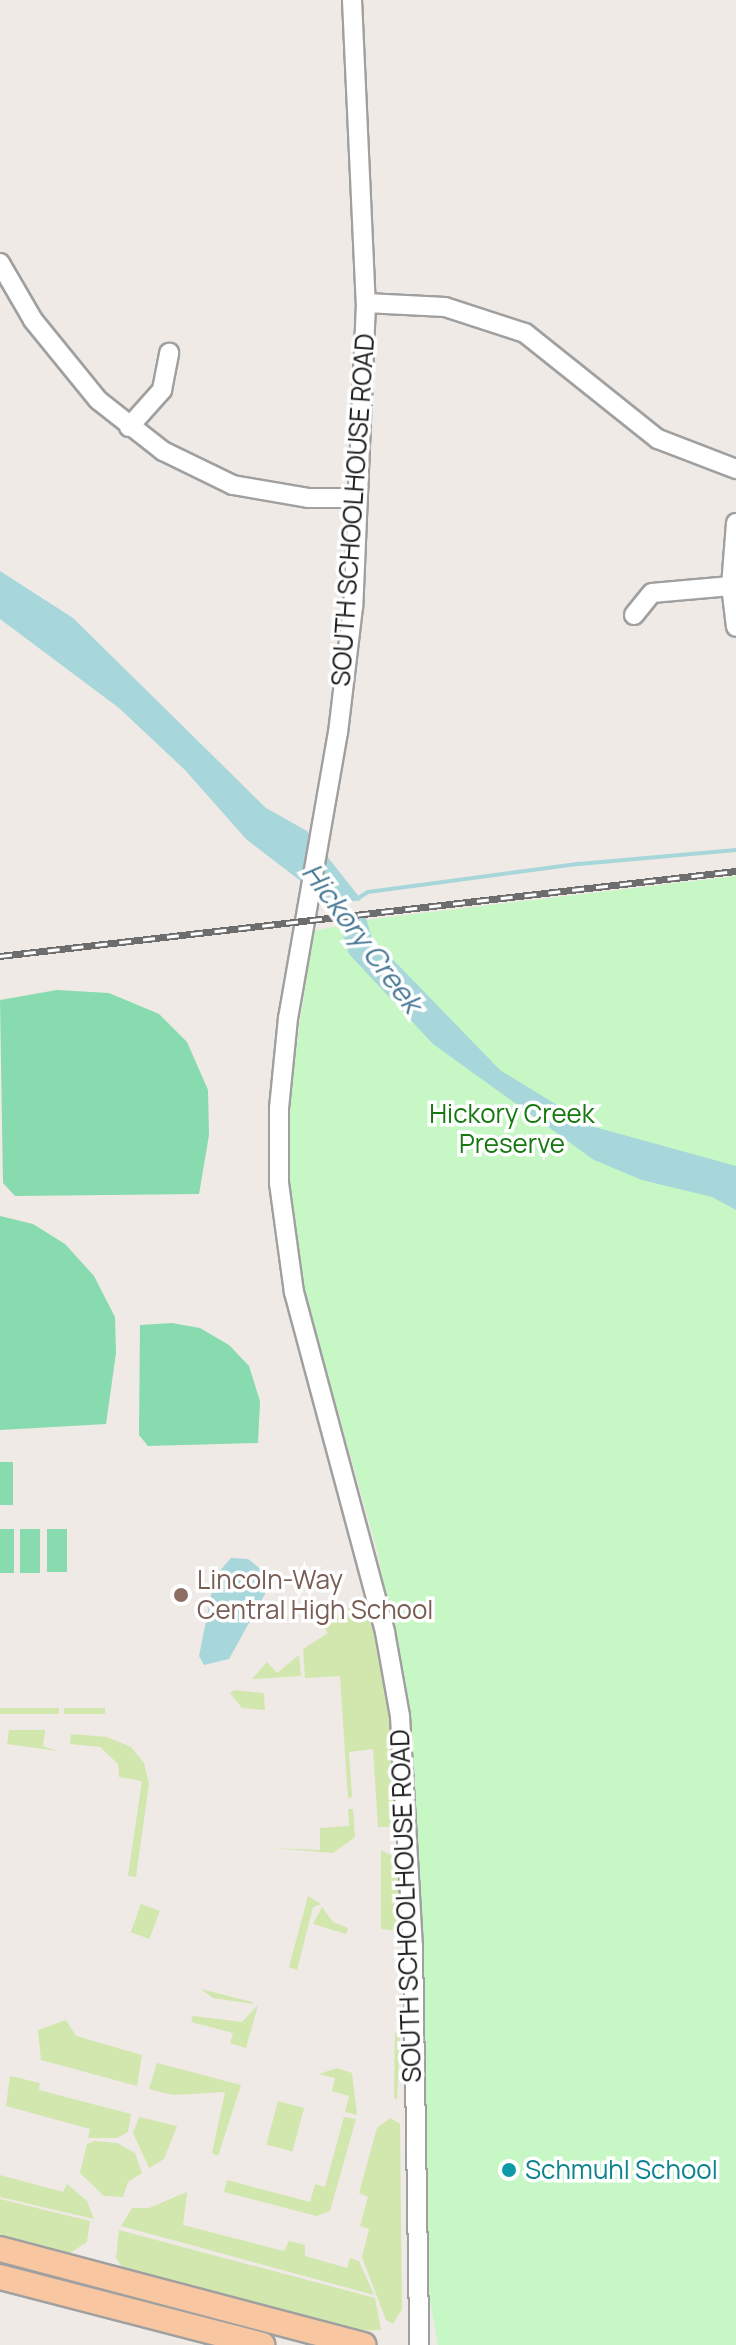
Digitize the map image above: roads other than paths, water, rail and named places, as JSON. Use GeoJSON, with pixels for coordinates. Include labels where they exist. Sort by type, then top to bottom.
{"type":"FeatureCollection","features":[{"type":"Feature","properties":{"kind":"main road"},"geometry":{"type":"LineString","coordinates":[[0,2249],[364,2345]]}},
{"type":"Feature","properties":{"kind":"main road"},"geometry":{"type":"LineString","coordinates":[[0,2277],[262,2345]]}},
{"type":"Feature","properties":{"kind":"street","name":"SOUTH SCHOOLHOUSE ROAD"},"geometry":{"type":"LineString","coordinates":[[352,0],[366,303],[354,498],[353,607],[325,808],[283,1063],[279,1183],[294,1292],[385,1632],[400,1716],[413,1946],[419,2345]]}},
{"type":"Feature","properties":{"kind":"street"},"geometry":{"type":"LineString","coordinates":[[0,263],[33,320],[98,400],[163,451],[233,485],[308,498],[354,498]]}},
{"type":"Feature","properties":{"kind":"street"},"geometry":{"type":"LineString","coordinates":[[366,303],[445,307],[525,333],[658,439],[736,469]]}},
{"type":"Feature","properties":{"kind":"street"},"geometry":{"type":"LineString","coordinates":[[129,427],[162,390],[169,353]]}},
{"type":"Feature","properties":{"kind":"street"},"geometry":{"type":"LineString","coordinates":[[736,523],[731,586],[736,627]]}},
{"type":"Feature","properties":{"kind":"street"},"geometry":{"type":"LineString","coordinates":[[634,615],[652,593],[731,586]]}},
{"type":"Feature","properties":{"kind":"water","name":"Hickory Creek"},"geometry":{"type":"Polygon","coordinates":[[[0,571],[73,618],[266,808],[307,831],[360,898],[372,938],[500,1070],[591,1126],[736,1166],[736,1210],[712,1197],[642,1180],[594,1160],[433,1044],[349,954],[337,916],[302,882],[246,839],[185,770],[119,708],[0,619],[0,571]]]}},
{"type":"Feature","properties":{"kind":"water"},"geometry":{"type":"Polygon","coordinates":[[[231,1558],[248,1559],[266,1573],[265,1594],[229,1659],[204,1665],[199,1656],[215,1576],[231,1558]]]}},
{"type":"Feature","properties":{"kind":"waterway","name":"Hickory Creek"},"geometry":{"type":"LineString","coordinates":[[360,897],[368,892],[579,864],[736,850]]}},
{"type":"Feature","properties":{"kind":"railway"},"geometry":{"type":"LineString","coordinates":[[0,956],[736,871]]}},
{"type":"Feature","properties":{"kind":"place","name":"Lincoln-Way Central High School"},"geometry":{"type":"Point","coordinates":[181,1595]}},
{"type":"Feature","properties":{"kind":"place","name":"Schmuhl School"},"geometry":{"type":"Point","coordinates":[509,2170]}},
{"type":"Feature","properties":{"kind":"park label","name":"Hickory Creek Preserve"},"geometry":{"type":"Point","coordinates":[512,1129]}}]}
